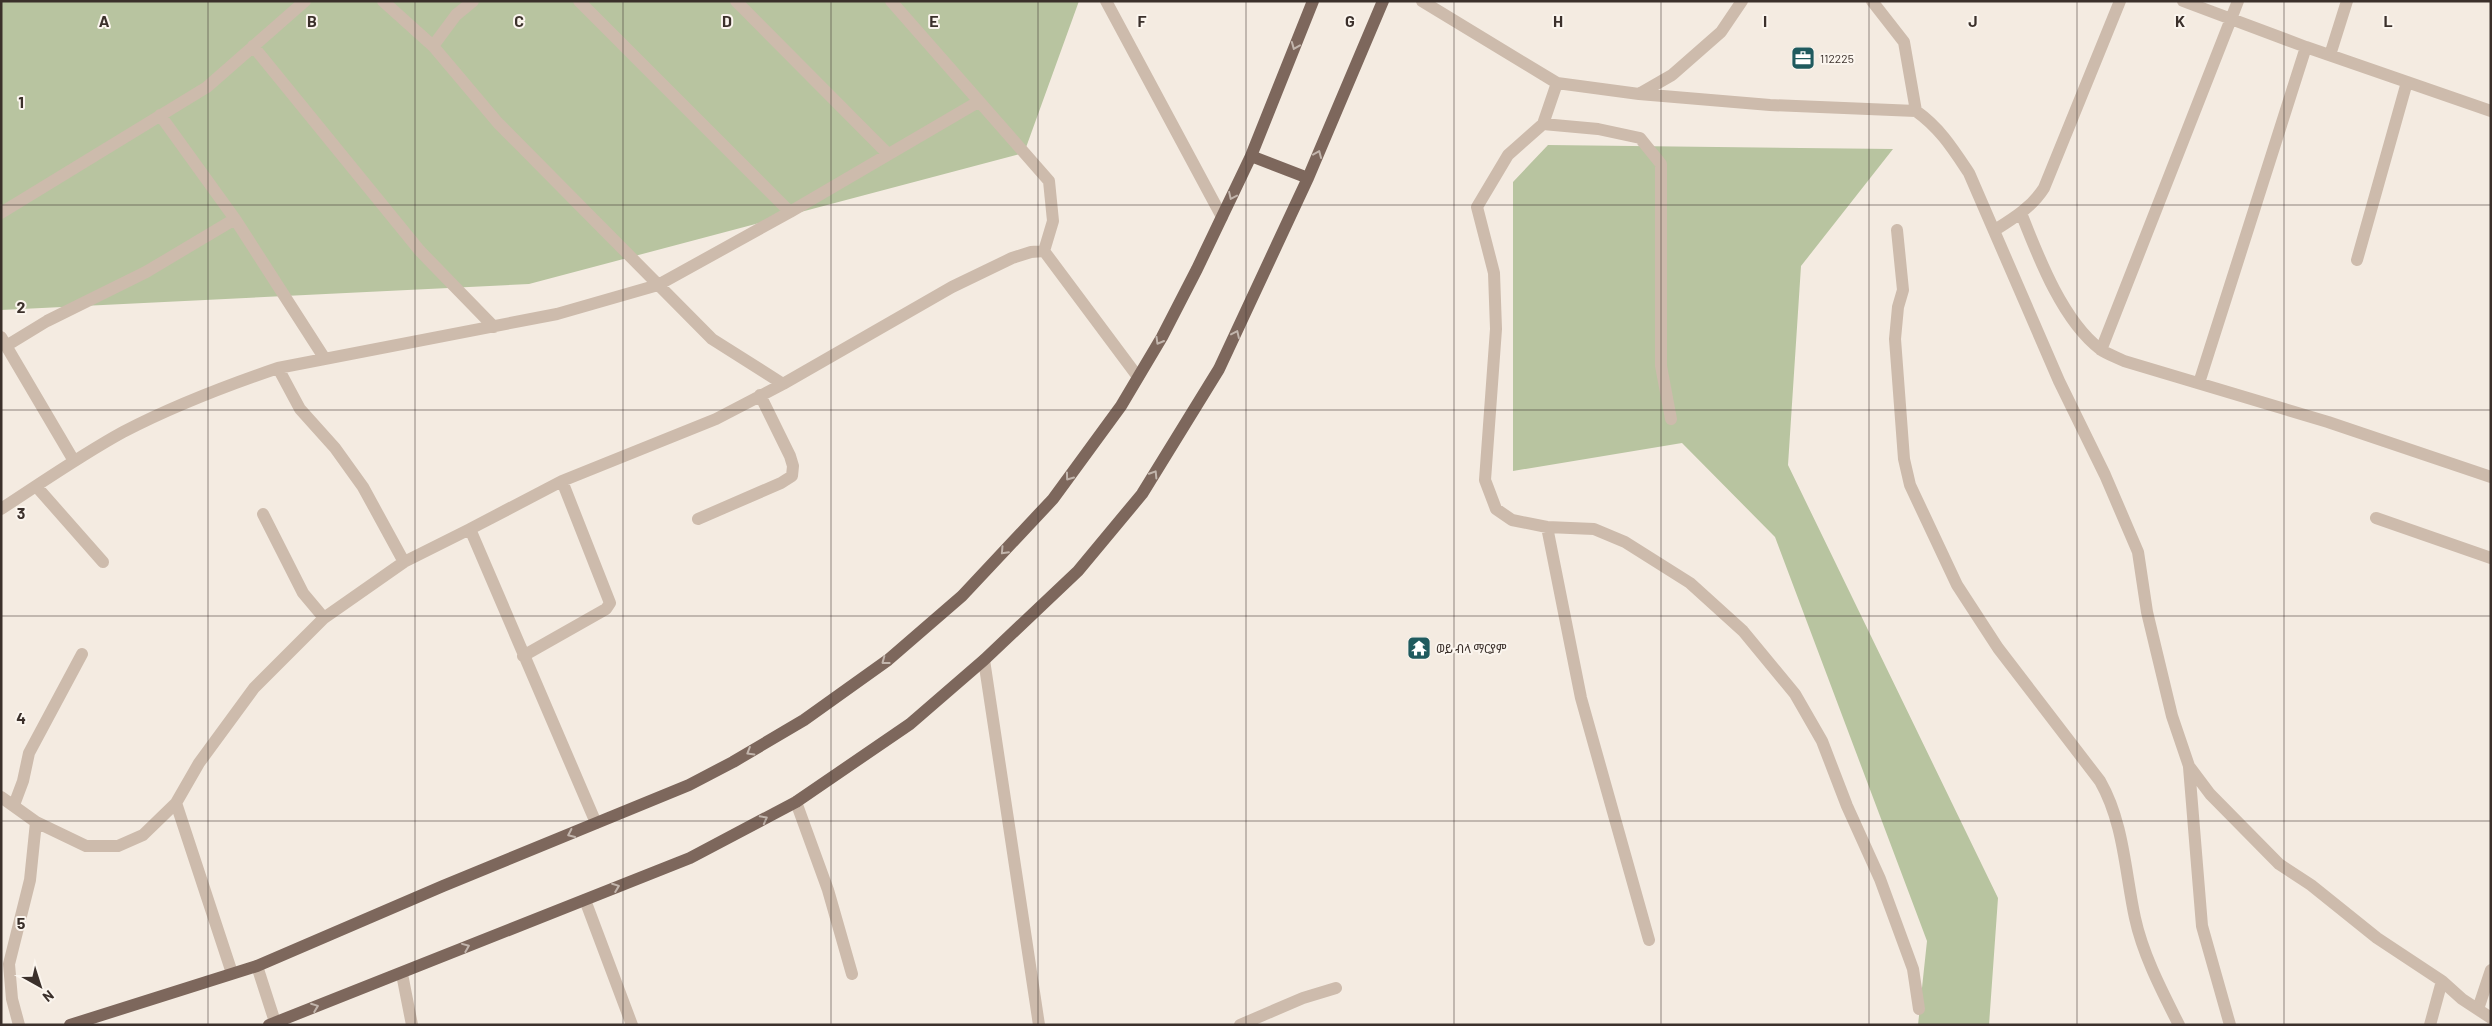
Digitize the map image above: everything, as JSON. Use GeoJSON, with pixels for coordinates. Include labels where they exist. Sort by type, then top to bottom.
{"type":"FeatureCollection","features":[{"type":"Feature","properties":{"kind":"main road"},"geometry":{"type":"LineString","coordinates":[[70,1025],[257,966],[689,785],[733,762],[804,720],[888,660],[962,596],[1053,499],[1121,406],[1171,320],[1222,217],[1250,156],[1313,1]]}},
{"type":"Feature","properties":{"kind":"main road"},"geometry":{"type":"LineString","coordinates":[[273,1024],[690,858],[796,802],[910,724],[984,660],[1078,571],[1142,494],[1219,370],[1308,178],[1383,1]]}},
{"type":"Feature","properties":{"kind":"main road"},"geometry":{"type":"LineString","coordinates":[[1250,156],[1308,178]]}},
{"type":"Feature","properties":{"kind":"street"},"geometry":{"type":"LineString","coordinates":[[1,213],[207,87],[305,1]]}},
{"type":"Feature","properties":{"kind":"street"},"geometry":{"type":"LineString","coordinates":[[383,1],[433,46],[498,123],[712,339],[783,384]]}},
{"type":"Feature","properties":{"kind":"street"},"geometry":{"type":"LineString","coordinates":[[433,46],[456,15],[473,1]]}},
{"type":"Feature","properties":{"kind":"street"},"geometry":{"type":"LineString","coordinates":[[579,1],[790,212]]}},
{"type":"Feature","properties":{"kind":"street"},"geometry":{"type":"LineString","coordinates":[[736,1],[888,154]]}},
{"type":"Feature","properties":{"kind":"street"},"geometry":{"type":"LineString","coordinates":[[891,1],[1049,181],[1053,221],[1044,251]]}},
{"type":"Feature","properties":{"kind":"street"},"geometry":{"type":"LineString","coordinates":[[1106,1],[1222,217]]}},
{"type":"Feature","properties":{"kind":"street"},"geometry":{"type":"LineString","coordinates":[[1422,1],[1557,83],[1639,94],[1770,105],[1916,111],[1934,124],[1950,143],[1968,173],[1995,230],[2059,381],[2105,474],[2138,552],[2147,612],[2172,716],[2189,766],[2202,926],[2230,1025]]}},
{"type":"Feature","properties":{"kind":"street"},"geometry":{"type":"LineString","coordinates":[[1639,94],[1672,75],[1722,32],[1742,1]]}},
{"type":"Feature","properties":{"kind":"street"},"geometry":{"type":"LineString","coordinates":[[1872,1],[1904,42],[1916,111]]}},
{"type":"Feature","properties":{"kind":"street"},"geometry":{"type":"LineString","coordinates":[[1995,230],[2021,213],[2037,198],[2044,188],[2120,1]]}},
{"type":"Feature","properties":{"kind":"street"},"geometry":{"type":"LineString","coordinates":[[2183,1],[2306,47],[2491,111]]}},
{"type":"Feature","properties":{"kind":"street"},"geometry":{"type":"LineString","coordinates":[[2100,350],[2238,1]]}},
{"type":"Feature","properties":{"kind":"street"},"geometry":{"type":"LineString","coordinates":[[2330,55],[2347,1]]}},
{"type":"Feature","properties":{"kind":"street"},"geometry":{"type":"LineString","coordinates":[[253,46],[420,251],[494,327]]}},
{"type":"Feature","properties":{"kind":"street"},"geometry":{"type":"LineString","coordinates":[[2199,384],[2306,47]]}},
{"type":"Feature","properties":{"kind":"street"},"geometry":{"type":"LineString","coordinates":[[2357,260],[2407,82]]}},
{"type":"Feature","properties":{"kind":"street"},"geometry":{"type":"LineString","coordinates":[[1557,83],[1543,124],[1508,155],[1477,207],[1494,272],[1496,329],[1485,480],[1496,509],[1512,520],[1547,527],[1594,529],[1625,542],[1690,583],[1742,631],[1795,694],[1822,741],[1847,806],[1880,878],[1913,968],[1919,1009]]}},
{"type":"Feature","properties":{"kind":"street"},"geometry":{"type":"LineString","coordinates":[[1,509],[74,461],[124,432],[219,388],[278,368],[557,314],[658,286],[790,212],[978,102]]}},
{"type":"Feature","properties":{"kind":"street"},"geometry":{"type":"LineString","coordinates":[[160,115],[235,219],[325,359]]}},
{"type":"Feature","properties":{"kind":"street"},"geometry":{"type":"LineString","coordinates":[[1543,124],[1598,129],[1640,138],[1661,164],[1661,366],[1671,419]]}},
{"type":"Feature","properties":{"kind":"street"},"geometry":{"type":"LineString","coordinates":[[2021,213],[2045,273],[2079,329],[2100,350],[2124,361],[2328,422],[2491,477]]}},
{"type":"Feature","properties":{"kind":"street"},"geometry":{"type":"LineString","coordinates":[[74,461],[4,342],[146,272],[235,219]]}},
{"type":"Feature","properties":{"kind":"street"},"geometry":{"type":"LineString","coordinates":[[1897,230],[1903,290],[1898,307],[1895,339],[1904,458],[1910,485],[1957,585],[1998,648],[2100,781],[2108,795],[2120,832],[2136,920],[2155,976],[2179,1025]]}},
{"type":"Feature","properties":{"kind":"street"},"geometry":{"type":"LineString","coordinates":[[1044,251],[1138,377]]}},
{"type":"Feature","properties":{"kind":"street"},"geometry":{"type":"LineString","coordinates":[[1,797],[36,822],[86,846],[118,846],[143,835],[176,803],[199,763],[254,688],[324,618],[404,562],[562,481],[716,419],[783,384],[952,287],[1012,258],[1031,252],[1044,251]]}},
{"type":"Feature","properties":{"kind":"street"},"geometry":{"type":"LineString","coordinates":[[278,368],[300,409],[335,448],[363,487],[404,562]]}},
{"type":"Feature","properties":{"kind":"street"},"geometry":{"type":"LineString","coordinates":[[698,519],[781,483],[792,476],[793,466],[790,456],[760,395]]}},
{"type":"Feature","properties":{"kind":"street"},"geometry":{"type":"LineString","coordinates":[[523,656],[606,609],[610,603],[562,481]]}},
{"type":"Feature","properties":{"kind":"street"},"geometry":{"type":"LineString","coordinates":[[36,486],[103,562]]}},
{"type":"Feature","properties":{"kind":"street"},"geometry":{"type":"LineString","coordinates":[[263,514],[303,593],[324,618]]}},
{"type":"Feature","properties":{"kind":"street"},"geometry":{"type":"LineString","coordinates":[[2376,518],[2491,558]]}},
{"type":"Feature","properties":{"kind":"street"},"geometry":{"type":"LineString","coordinates":[[1547,527],[1581,698],[1649,940]]}},
{"type":"Feature","properties":{"kind":"street"},"geometry":{"type":"LineString","coordinates":[[470,529],[596,823]]}},
{"type":"Feature","properties":{"kind":"street"},"geometry":{"type":"LineString","coordinates":[[14,805],[23,781],[29,752],[82,654]]}},
{"type":"Feature","properties":{"kind":"street"},"geometry":{"type":"LineString","coordinates":[[984,660],[1039,1025]]}},
{"type":"Feature","properties":{"kind":"street"},"geometry":{"type":"LineString","coordinates":[[2189,766],[2210,794],[2279,864],[2311,885],[2377,938],[2442,981],[2462,999],[2491,1018]]}},
{"type":"Feature","properties":{"kind":"street"},"geometry":{"type":"LineString","coordinates":[[796,802],[828,890],[852,974]]}},
{"type":"Feature","properties":{"kind":"street"},"geometry":{"type":"LineString","coordinates":[[176,803],[232,974]]}},
{"type":"Feature","properties":{"kind":"street"},"geometry":{"type":"LineString","coordinates":[[19,1025],[12,999],[9,964],[30,880],[36,822]]}},
{"type":"Feature","properties":{"kind":"street"},"geometry":{"type":"LineString","coordinates":[[585,900],[632,1025]]}},
{"type":"Feature","properties":{"kind":"street"},"geometry":{"type":"LineString","coordinates":[[257,966],[273,1024]]}},
{"type":"Feature","properties":{"kind":"street"},"geometry":{"type":"LineString","coordinates":[[2478,1010],[2491,970]]}},
{"type":"Feature","properties":{"kind":"street"},"geometry":{"type":"LineString","coordinates":[[402,974],[412,1025]]}},
{"type":"Feature","properties":{"kind":"street"},"geometry":{"type":"LineString","coordinates":[[2430,1025],[2442,981]]}},
{"type":"Feature","properties":{"kind":"street"},"geometry":{"type":"LineString","coordinates":[[1240,1025],[1303,998],[1336,988]]}},
{"type":"Feature","properties":{"kind":"green space"},"geometry":{"type":"Polygon","coordinates":[[[1,1],[1079,1],[1024,153],[529,284],[1,310],[1,1]]]}},
{"type":"Feature","properties":{"kind":"green space"},"geometry":{"type":"Polygon","coordinates":[[[1548,145],[1893,149],[1801,266],[1788,465],[1998,898],[1989,1025],[1918,1025],[1927,941],[1775,537],[1682,443],[1513,471],[1513,182],[1548,145]]]}},
{"type":"Feature","properties":{"kind":"place","name":"112225"},"geometry":{"type":"Point","coordinates":[1803,58]}},
{"type":"Feature","properties":{"kind":"place","name":"ወይ ብላ ማርያም"},"geometry":{"type":"Point","coordinates":[1419,648]}}]}
